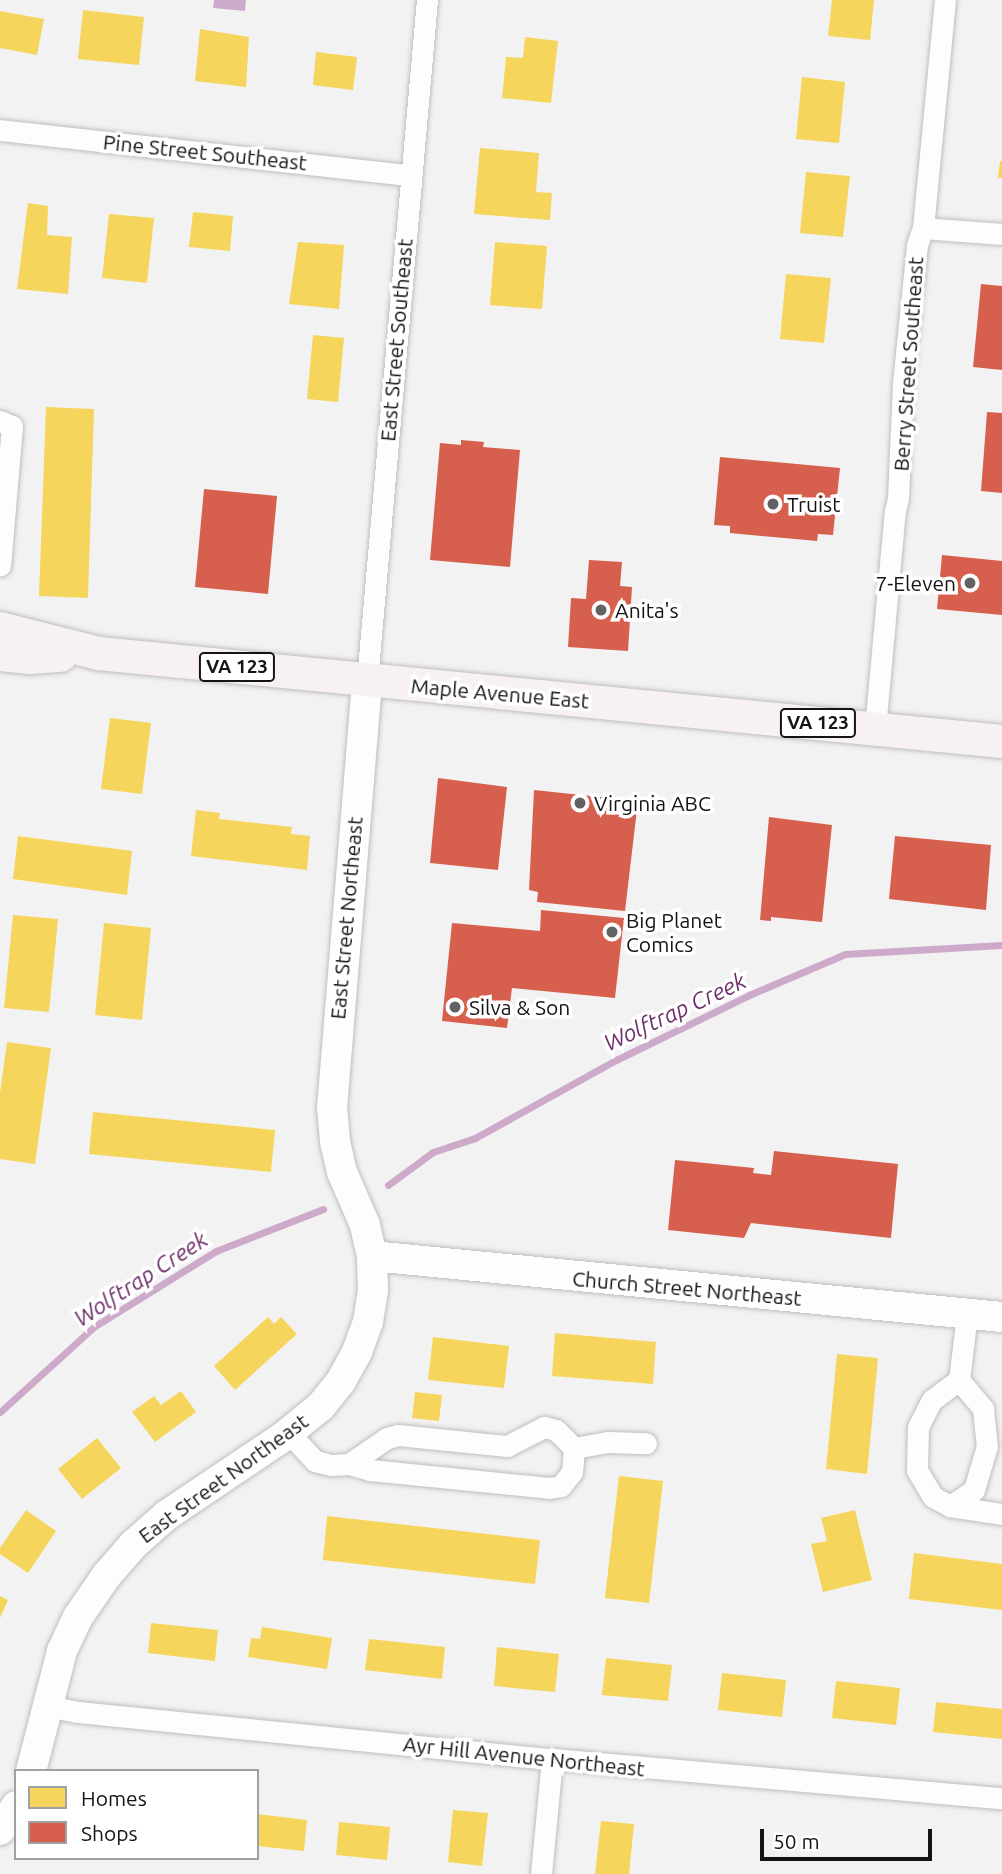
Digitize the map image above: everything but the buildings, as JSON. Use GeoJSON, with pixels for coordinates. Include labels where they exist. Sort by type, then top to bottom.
{"type":"FeatureCollection","features":[{"type":"Feature","properties":{"kind":"main road","name":"Maple Avenue East"},"geometry":{"type":"LineString","coordinates":[[0,628],[98,653],[1002,741]]}},
{"type":"Feature","properties":{"kind":"main road","name":"VA 123"},"geometry":{"type":"LineString","coordinates":[[0,654],[30,657],[98,653]]}},
{"type":"Feature","properties":{"kind":"street","name":"East Street Southeast"},"geometry":{"type":"LineString","coordinates":[[367,680],[427,0]]}},
{"type":"Feature","properties":{"kind":"street","name":"Berry Street Southeast"},"geometry":{"type":"LineString","coordinates":[[875,729],[898,498],[906,355],[917,245],[923,228],[945,0]]}},
{"type":"Feature","properties":{"kind":"street","name":"Pine Street Southeast"},"geometry":{"type":"LineString","coordinates":[[0,130],[410,175]]}},
{"type":"Feature","properties":{"kind":"street"},"geometry":{"type":"LineString","coordinates":[[923,228],[1002,234]]}},
{"type":"Feature","properties":{"kind":"street"},"geometry":{"type":"LineString","coordinates":[[0,421],[12,426],[0,565]]}},
{"type":"Feature","properties":{"kind":"street","name":"East Street Northeast"},"geometry":{"type":"LineString","coordinates":[[31,1769],[62,1651],[78,1617],[107,1575],[133,1545],[167,1515],[289,1433],[321,1406],[341,1381],[358,1352],[368,1322],[373,1290],[372,1256],[365,1225],[342,1172],[335,1141],[332,1108],[367,680]]}},
{"type":"Feature","properties":{"kind":"street","name":"Church Street Northeast"},"geometry":{"type":"LineString","coordinates":[[372,1256],[1002,1317]]}},
{"type":"Feature","properties":{"kind":"street"},"geometry":{"type":"LineString","coordinates":[[967,1314],[959,1380],[932,1401],[918,1427],[917,1470],[933,1497],[950,1506],[1002,1514]]}},
{"type":"Feature","properties":{"kind":"street"},"geometry":{"type":"LineString","coordinates":[[950,1506],[974,1490],[987,1446],[983,1409],[959,1380]]}},
{"type":"Feature","properties":{"kind":"street"},"geometry":{"type":"LineString","coordinates":[[289,1433],[316,1461],[349,1464],[370,1470],[549,1488],[561,1486],[572,1472],[574,1448],[556,1430],[544,1427],[513,1444],[499,1446],[398,1435],[387,1438],[349,1464]]}},
{"type":"Feature","properties":{"kind":"street"},"geometry":{"type":"LineString","coordinates":[[574,1448],[608,1442],[646,1443]]}},
{"type":"Feature","properties":{"kind":"street"},"geometry":{"type":"LineString","coordinates":[[497,1482],[499,1446]]}},
{"type":"Feature","properties":{"kind":"street","name":"Ayr Hill Avenue Northeast"},"geometry":{"type":"LineString","coordinates":[[47,1706],[78,1712],[552,1759],[1002,1798]]}},
{"type":"Feature","properties":{"kind":"street"},"geometry":{"type":"LineString","coordinates":[[541,1874],[552,1759]]}},
{"type":"Feature","properties":{"kind":"street"},"geometry":{"type":"LineString","coordinates":[[0,1830],[14,1809]]}},
{"type":"Feature","properties":{"kind":"shaded area"},"geometry":{"type":"Polygon","coordinates":[[[214,0],[246,0],[245,11],[213,8],[214,0]]]}},
{"type":"Feature","properties":{"kind":"waterway","name":"Wolftrap Creek"},"geometry":{"type":"LineString","coordinates":[[388,1185],[433,1152],[475,1138],[616,1060],[749,995],[845,954],[1002,945]]}},
{"type":"Feature","properties":{"kind":"waterway","name":"Wolftrap Creek"},"geometry":{"type":"LineString","coordinates":[[0,1412],[95,1326],[216,1251],[323,1209]]}},
{"type":"Feature","properties":{"kind":"place","name":"Truist"},"geometry":{"type":"Point","coordinates":[773,504]}},
{"type":"Feature","properties":{"kind":"place","name":"7-Eleven"},"geometry":{"type":"Point","coordinates":[970,583]}},
{"type":"Feature","properties":{"kind":"place","name":"Anita's"},"geometry":{"type":"Point","coordinates":[601,610]}},
{"type":"Feature","properties":{"kind":"place","name":"Virginia ABC"},"geometry":{"type":"Point","coordinates":[580,803]}},
{"type":"Feature","properties":{"kind":"place","name":"Big Planet Comics"},"geometry":{"type":"Point","coordinates":[612,932]}},
{"type":"Feature","properties":{"kind":"place","name":"Silva & Son"},"geometry":{"type":"Point","coordinates":[455,1007]}}]}
